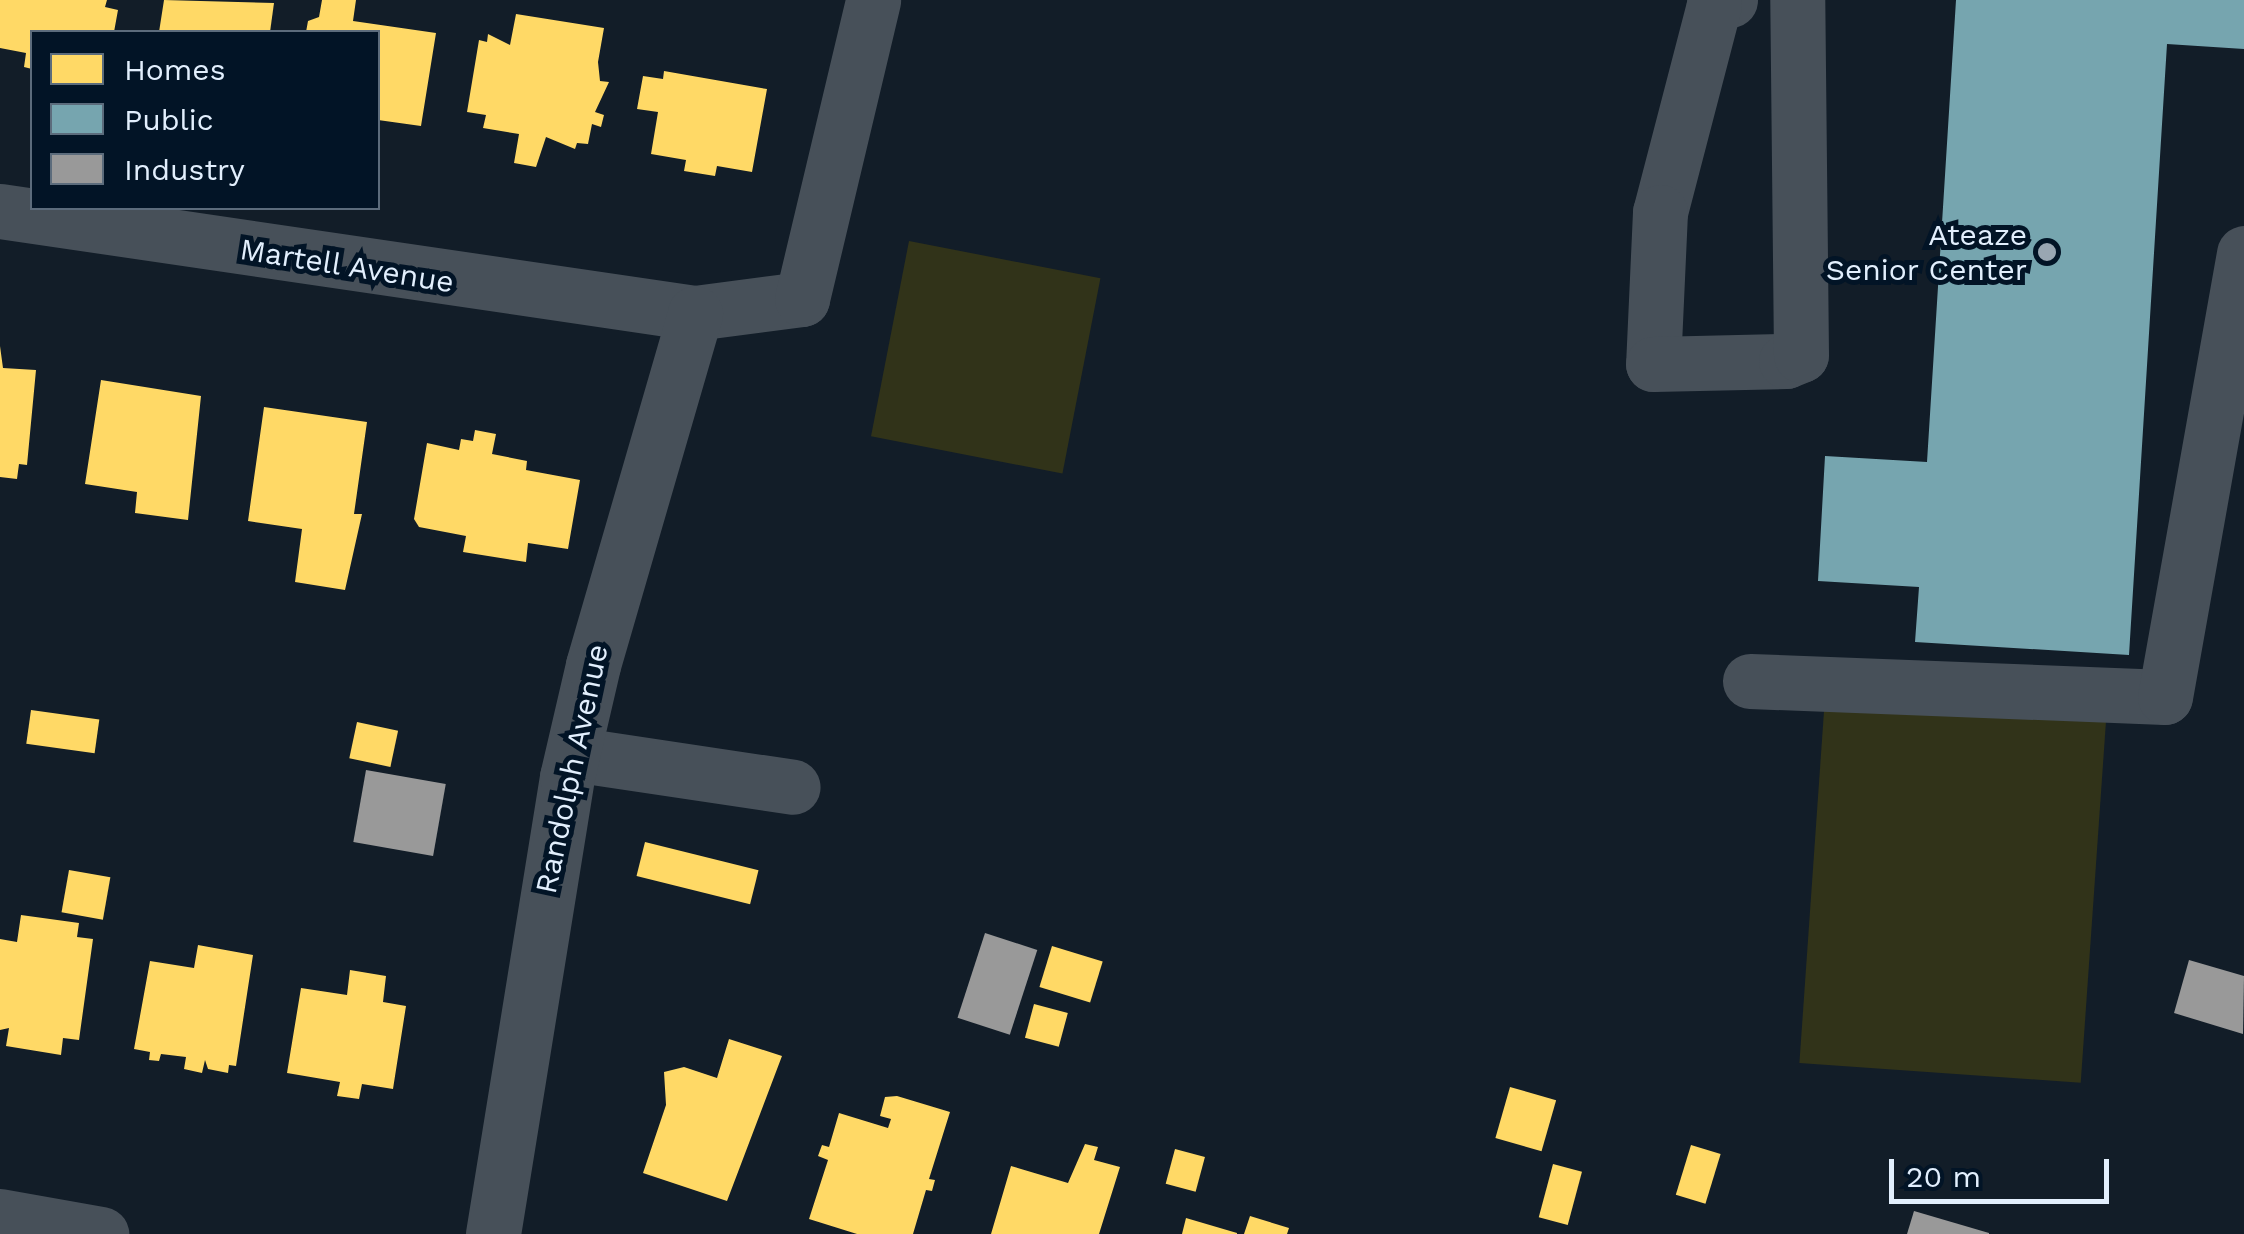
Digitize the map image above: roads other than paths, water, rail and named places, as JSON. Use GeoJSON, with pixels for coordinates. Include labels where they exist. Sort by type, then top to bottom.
{"type":"FeatureCollection","features":[{"type":"Feature","properties":{"kind":"street","name":"Martell Avenue"},"geometry":{"type":"LineString","coordinates":[[0,211],[695,313],[802,298],[873,0]]}},
{"type":"Feature","properties":{"kind":"street"},"geometry":{"type":"LineString","coordinates":[[1730,0],[1714,5],[1660,212],[1653,364],[1786,361],[1801,354],[1798,0]]}},
{"type":"Feature","properties":{"kind":"street"},"geometry":{"type":"LineString","coordinates":[[1750,681],[2165,697],[2244,253]]}},
{"type":"Feature","properties":{"kind":"street","name":"Randolph Avenue"},"geometry":{"type":"LineString","coordinates":[[494,1234],[542,902],[573,754],[695,313]]}},
{"type":"Feature","properties":{"kind":"street"},"geometry":{"type":"LineString","coordinates":[[573,754],[794,787]]}},
{"type":"Feature","properties":{"kind":"street"},"geometry":{"type":"LineString","coordinates":[[0,1216],[102,1234]]}},
{"type":"Feature","properties":{"kind":"place","name":"Ateaze Senior Center"},"geometry":{"type":"Point","coordinates":[2047,252]}}]}
